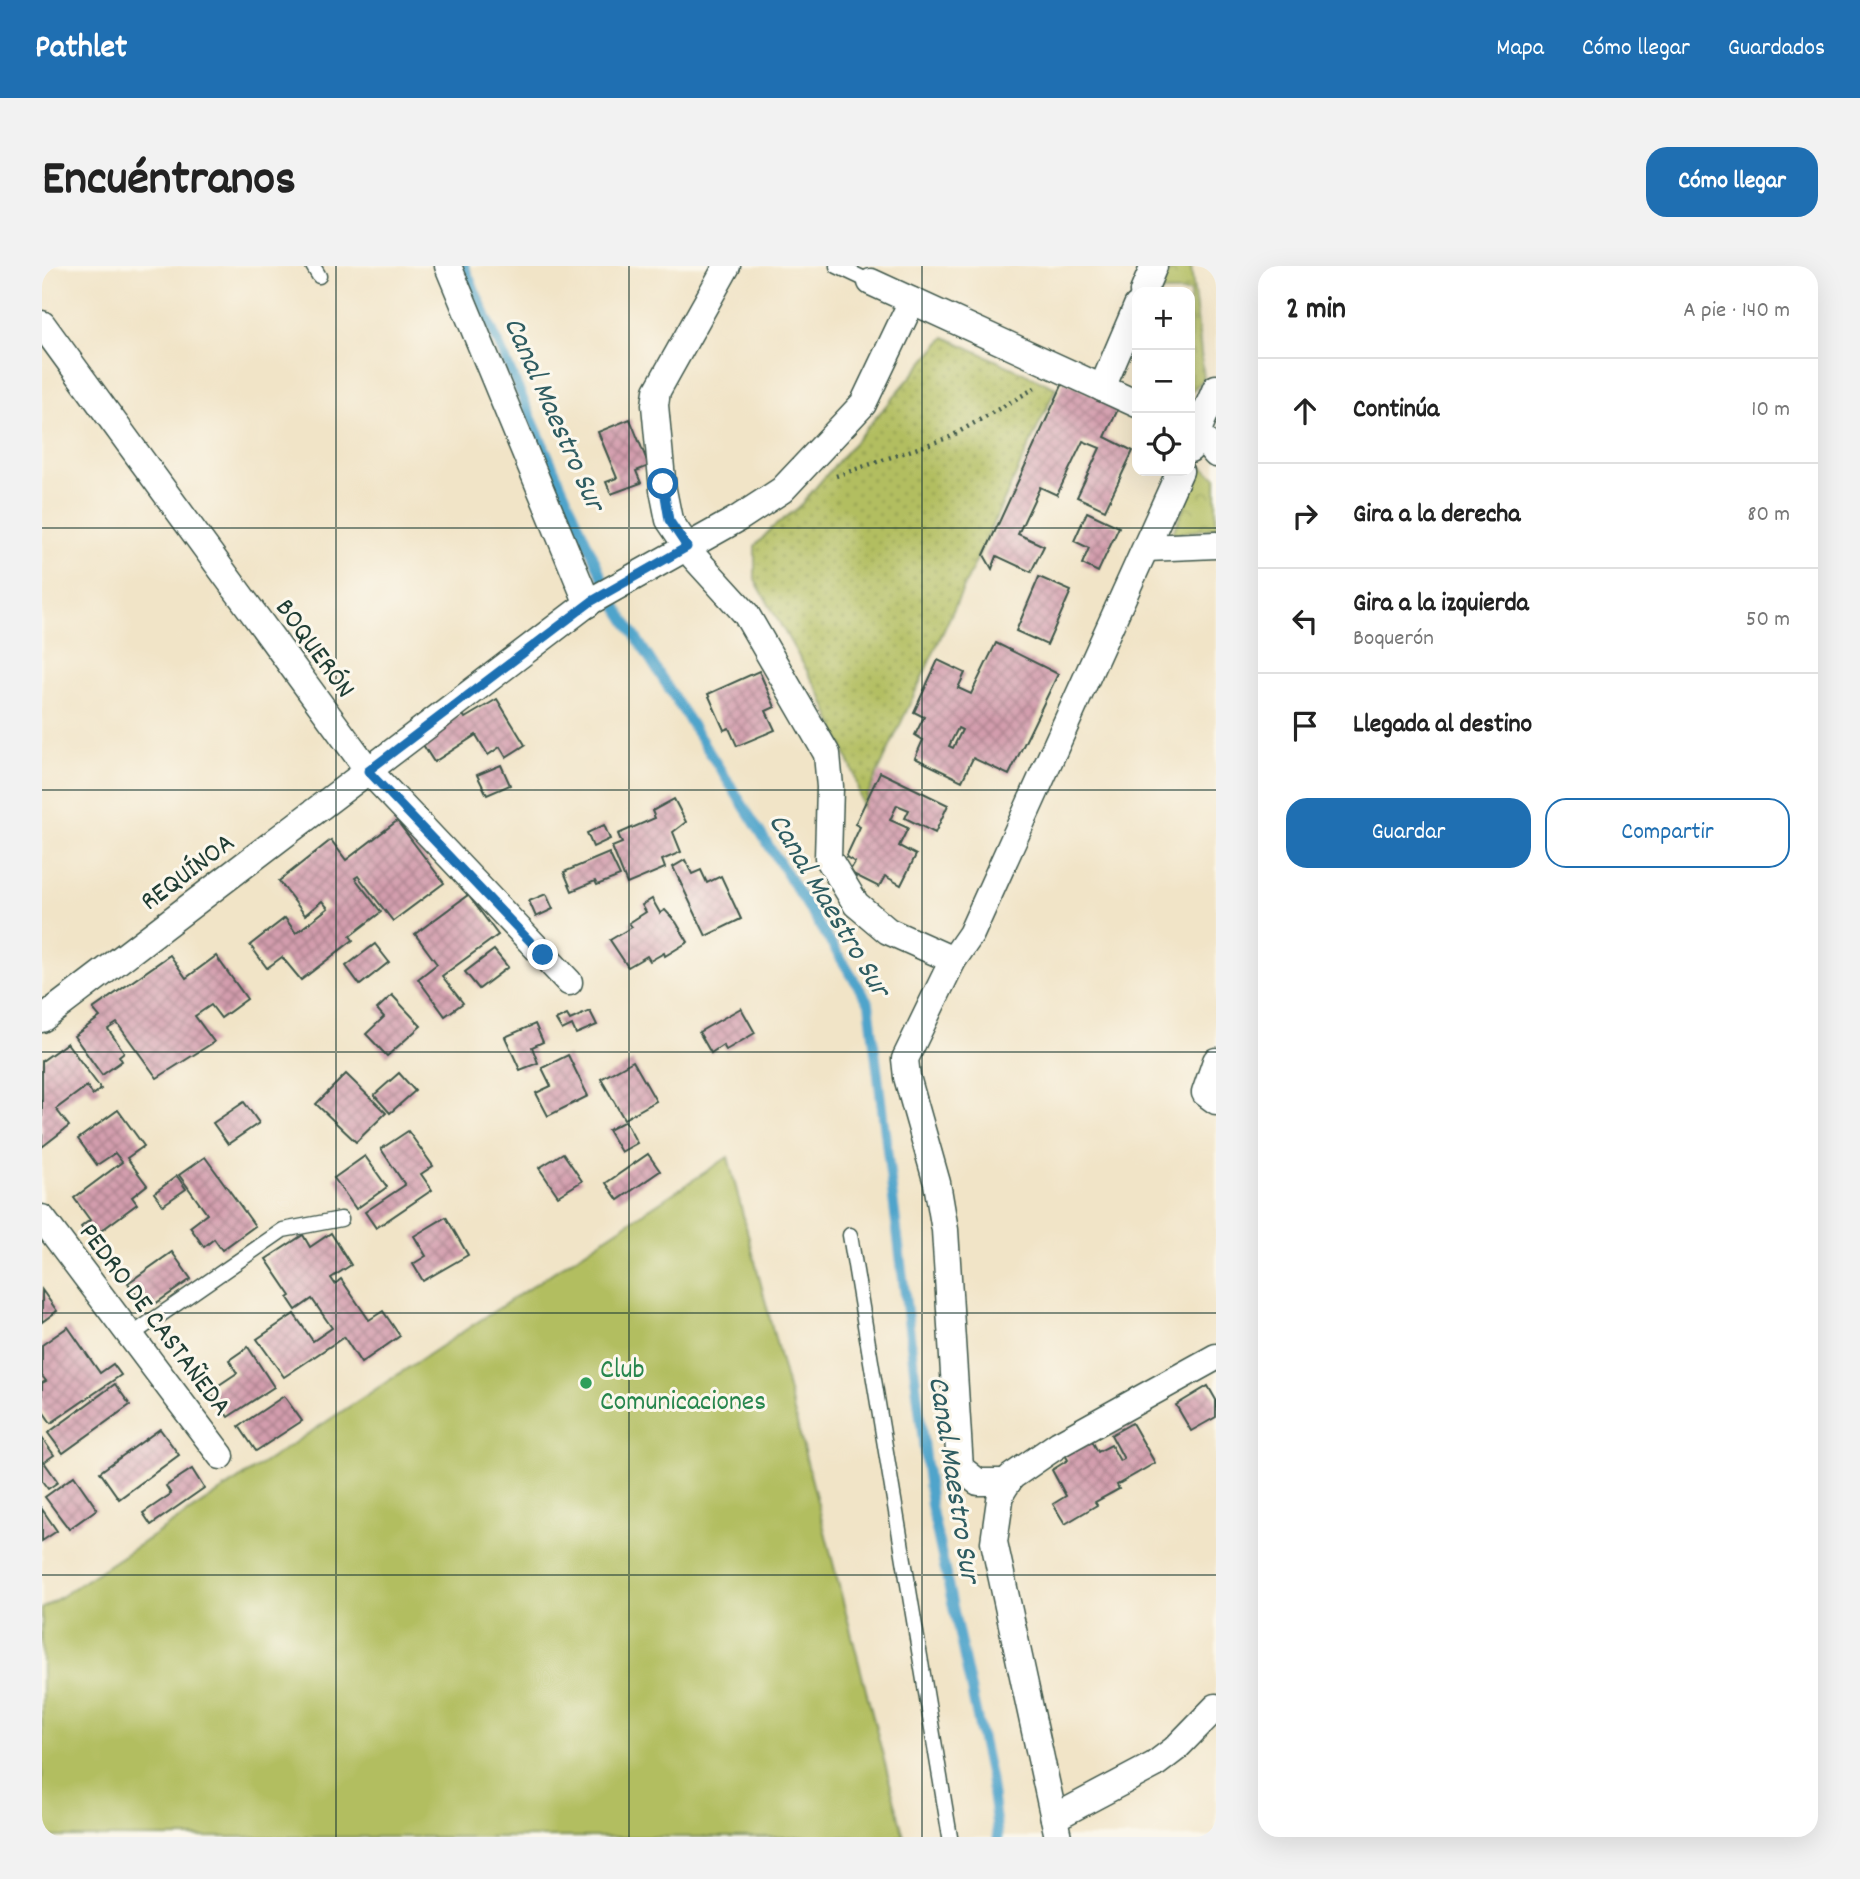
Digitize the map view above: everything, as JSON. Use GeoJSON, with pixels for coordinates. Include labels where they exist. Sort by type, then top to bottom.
{"type":"FeatureCollection","features":[{"type":"Feature","properties":{"kind":"street"},"geometry":{"type":"LineString","coordinates":[[448,266],[590,602]]}},
{"type":"Feature","properties":{"kind":"street"},"geometry":{"type":"LineString","coordinates":[[727,266],[664,375],[655,405],[663,490],[669,520],[687,547],[746,614],[827,754],[830,787],[828,858],[856,904],[888,930],[953,960]]}},
{"type":"Feature","properties":{"kind":"street"},"geometry":{"type":"LineString","coordinates":[[1145,287],[1154,266]]}},
{"type":"Feature","properties":{"kind":"street"},"geometry":{"type":"LineString","coordinates":[[871,282],[1132,402]]}},
{"type":"Feature","properties":{"kind":"street","name":"REQUÍNOA"},"geometry":{"type":"LineString","coordinates":[[42,1019],[590,602],[782,490],[816,458],[863,404],[912,301]]}},
{"type":"Feature","properties":{"kind":"street"},"geometry":{"type":"LineString","coordinates":[[1102,388],[1132,318]]}},
{"type":"Feature","properties":{"kind":"street","name":"BOQUERÓN"},"geometry":{"type":"LineString","coordinates":[[42,324],[368,771],[569,982]]}},
{"type":"Feature","properties":{"kind":"street"},"geometry":{"type":"LineString","coordinates":[[1195,430],[1216,388]]}},
{"type":"Feature","properties":{"kind":"street"},"geometry":{"type":"LineString","coordinates":[[1195,438],[1216,454]]}},
{"type":"Feature","properties":{"kind":"street"},"geometry":{"type":"LineString","coordinates":[[1008,1482],[978,1482],[960,1468],[945,1230],[937,1183],[906,1077],[905,1059],[953,960],[971,934],[1178,476]]}},
{"type":"Feature","properties":{"kind":"street"},"geometry":{"type":"LineString","coordinates":[[1147,548],[1216,545]]}},
{"type":"Feature","properties":{"kind":"street"},"geometry":{"type":"LineString","coordinates":[[1216,1061],[1205,1093],[1216,1101]]}},
{"type":"Feature","properties":{"kind":"street","name":"PEDRO DE CASTAÑEDA"},"geometry":{"type":"LineString","coordinates":[[42,1217],[221,1456]]}},
{"type":"Feature","properties":{"kind":"street"},"geometry":{"type":"LineString","coordinates":[[1216,1357],[1059,1444],[1008,1482],[1002,1493],[994,1542],[1056,1828],[1154,1765],[1175,1749],[1216,1707]]}},
{"type":"Feature","properties":{"kind":"lane"},"geometry":{"type":"LineString","coordinates":[[837,266],[871,282]]}},
{"type":"Feature","properties":{"kind":"lane"},"geometry":{"type":"LineString","coordinates":[[130,1336],[283,1230],[341,1220]]}},
{"type":"Feature","properties":{"kind":"lane"},"geometry":{"type":"LineString","coordinates":[[850,1235],[950,1837]]}},
{"type":"Feature","properties":{"kind":"path"},"geometry":{"type":"LineString","coordinates":[[834,477],[950,437],[1062,370]]}},
{"type":"Feature","properties":{"kind":"green space"},"geometry":{"type":"Polygon","coordinates":[[[1174,266],[1191,267],[1193,287],[1163,287],[1174,266]]]}},
{"type":"Feature","properties":{"kind":"green space"},"geometry":{"type":"Polygon","coordinates":[[[1195,301],[1204,379],[1195,388],[1195,301]]]}},
{"type":"Feature","properties":{"kind":"green space"},"geometry":{"type":"Polygon","coordinates":[[[945,337],[1056,388],[862,807],[855,776],[822,697],[755,580],[755,546],[772,528],[798,508],[945,337]]]}},
{"type":"Feature","properties":{"kind":"green space"},"geometry":{"type":"Polygon","coordinates":[[[1202,467],[1216,477],[1216,528],[1172,534],[1202,467]]]}},
{"type":"Feature","properties":{"kind":"green space","name":"Club Comunicaciones"},"geometry":{"type":"Polygon","coordinates":[[[728,1157],[904,1837],[42,1837],[42,1609],[728,1157]]]}},
{"type":"Feature","properties":{"kind":"building"},"geometry":{"type":"Polygon","coordinates":[[[1064,381],[1119,407],[1105,437],[1132,450],[1132,453],[1105,510],[1077,497],[1100,448],[1083,441],[1057,495],[1040,487],[1018,534],[1044,546],[1031,572],[997,556],[992,569],[984,555],[1064,381]]]}},
{"type":"Feature","properties":{"kind":"building"},"geometry":{"type":"Polygon","coordinates":[[[630,419],[649,466],[636,471],[641,483],[611,494],[606,482],[617,478],[598,432],[630,419]]]}},
{"type":"Feature","properties":{"kind":"building"},"geometry":{"type":"Polygon","coordinates":[[[1087,512],[1119,527],[1098,572],[1082,564],[1089,548],[1074,541],[1087,512]]]}},
{"type":"Feature","properties":{"kind":"building"},"geometry":{"type":"Polygon","coordinates":[[[1039,577],[1071,591],[1047,645],[1016,631],[1039,577]]]}},
{"type":"Feature","properties":{"kind":"building"},"geometry":{"type":"Polygon","coordinates":[[[996,643],[1058,674],[1009,775],[973,758],[962,781],[915,758],[923,740],[915,735],[924,717],[914,712],[938,660],[965,673],[958,688],[971,694],[996,643]],[[958,728],[949,746],[953,748],[962,730],[958,728]]]}},
{"type":"Feature","properties":{"kind":"building"},"geometry":{"type":"Polygon","coordinates":[[[759,671],[775,707],[766,711],[775,730],[737,746],[729,728],[724,730],[708,694],[759,671]]]}},
{"type":"Feature","properties":{"kind":"building"},"geometry":{"type":"Polygon","coordinates":[[[497,699],[525,745],[506,757],[500,747],[488,755],[476,735],[434,762],[420,740],[462,713],[465,718],[497,699]]]}},
{"type":"Feature","properties":{"kind":"building"},"geometry":{"type":"Polygon","coordinates":[[[501,765],[510,785],[487,795],[477,775],[501,765]]]}},
{"type":"Feature","properties":{"kind":"building"},"geometry":{"type":"Polygon","coordinates":[[[880,772],[948,805],[935,833],[905,818],[909,810],[897,805],[890,820],[908,828],[899,846],[916,855],[901,885],[885,876],[879,887],[849,872],[855,862],[846,857],[860,827],[855,824],[880,772]]]}},
{"type":"Feature","properties":{"kind":"building"},"geometry":{"type":"Polygon","coordinates":[[[674,799],[686,822],[673,832],[681,852],[662,860],[665,868],[627,884],[612,847],[622,843],[618,834],[655,818],[652,811],[674,799]]]}},
{"type":"Feature","properties":{"kind":"building"},"geometry":{"type":"Polygon","coordinates":[[[397,821],[444,883],[393,921],[358,876],[355,878],[381,912],[350,936],[353,940],[301,980],[282,957],[267,968],[250,945],[285,918],[296,933],[328,908],[322,901],[305,915],[279,881],[331,840],[346,860],[397,821]]]}},
{"type":"Feature","properties":{"kind":"building"},"geometry":{"type":"Polygon","coordinates":[[[604,825],[610,839],[593,847],[587,833],[604,825]]]}},
{"type":"Feature","properties":{"kind":"building"},"geometry":{"type":"Polygon","coordinates":[[[609,853],[620,876],[597,885],[595,881],[572,891],[564,872],[609,853]]]}},
{"type":"Feature","properties":{"kind":"building"},"geometry":{"type":"Polygon","coordinates":[[[685,860],[692,874],[701,870],[707,883],[721,876],[741,919],[706,936],[673,867],[685,860]]]}},
{"type":"Feature","properties":{"kind":"building"},"geometry":{"type":"Polygon","coordinates":[[[546,894],[553,909],[536,917],[529,901],[546,894]]]}},
{"type":"Feature","properties":{"kind":"building"},"geometry":{"type":"Polygon","coordinates":[[[468,895],[498,935],[442,976],[463,1003],[445,1016],[418,979],[437,964],[415,934],[468,895]]]}},
{"type":"Feature","properties":{"kind":"building"},"geometry":{"type":"Polygon","coordinates":[[[652,899],[660,913],[665,910],[676,922],[688,942],[665,956],[664,953],[650,961],[647,956],[628,967],[610,940],[632,927],[629,923],[646,912],[642,905],[652,899]]]}},
{"type":"Feature","properties":{"kind":"building"},"geometry":{"type":"Polygon","coordinates":[[[375,944],[389,962],[360,985],[346,966],[375,944]]]}},
{"type":"Feature","properties":{"kind":"building"},"geometry":{"type":"Polygon","coordinates":[[[494,950],[508,967],[479,989],[465,972],[494,950]]]}},
{"type":"Feature","properties":{"kind":"building"},"geometry":{"type":"Polygon","coordinates":[[[170,955],[186,978],[216,956],[247,999],[221,1018],[211,1005],[195,1016],[214,1042],[157,1078],[117,1023],[108,1029],[124,1052],[119,1056],[122,1061],[102,1075],[74,1036],[100,1017],[93,1009],[170,955]]]}},
{"type":"Feature","properties":{"kind":"building"},"geometry":{"type":"Polygon","coordinates":[[[392,995],[421,1026],[387,1056],[366,1034],[384,1017],[377,1009],[392,995]]]}},
{"type":"Feature","properties":{"kind":"building"},"geometry":{"type":"Polygon","coordinates":[[[741,1008],[755,1033],[726,1050],[723,1045],[711,1053],[699,1032],[741,1008]]]}},
{"type":"Feature","properties":{"kind":"building"},"geometry":{"type":"Polygon","coordinates":[[[590,1011],[597,1025],[576,1034],[572,1025],[562,1030],[556,1020],[567,1015],[570,1020],[590,1011]]]}},
{"type":"Feature","properties":{"kind":"building"},"geometry":{"type":"Polygon","coordinates":[[[535,1024],[543,1042],[532,1047],[538,1063],[520,1070],[505,1037],[535,1024]]]}},
{"type":"Feature","properties":{"kind":"building"},"geometry":{"type":"Polygon","coordinates":[[[67,1043],[101,1089],[93,1095],[87,1086],[56,1109],[69,1126],[42,1147],[42,1061],[67,1043]]]}},
{"type":"Feature","properties":{"kind":"building"},"geometry":{"type":"Polygon","coordinates":[[[568,1055],[588,1096],[548,1116],[536,1093],[551,1086],[542,1068],[568,1055]]]}},
{"type":"Feature","properties":{"kind":"building"},"geometry":{"type":"Polygon","coordinates":[[[633,1061],[656,1101],[624,1119],[601,1079],[633,1061]]]}},
{"type":"Feature","properties":{"kind":"building"},"geometry":{"type":"Polygon","coordinates":[[[399,1073],[415,1091],[390,1113],[374,1095],[399,1073]]]}},
{"type":"Feature","properties":{"kind":"building"},"geometry":{"type":"Polygon","coordinates":[[[346,1074],[386,1113],[356,1142],[316,1104],[346,1074]]]}},
{"type":"Feature","properties":{"kind":"building"},"geometry":{"type":"Polygon","coordinates":[[[244,1102],[259,1123],[228,1144],[213,1123],[244,1102]]]}},
{"type":"Feature","properties":{"kind":"building"},"geometry":{"type":"Polygon","coordinates":[[[118,1110],[144,1146],[127,1158],[147,1185],[132,1197],[137,1204],[90,1239],[81,1227],[90,1220],[74,1198],[122,1162],[115,1153],[97,1165],[78,1139],[118,1110]]]}},
{"type":"Feature","properties":{"kind":"building"},"geometry":{"type":"Polygon","coordinates":[[[625,1121],[637,1143],[621,1152],[608,1130],[625,1121]]]}},
{"type":"Feature","properties":{"kind":"building"},"geometry":{"type":"Polygon","coordinates":[[[408,1131],[433,1166],[421,1174],[432,1190],[376,1228],[365,1212],[405,1185],[381,1149],[408,1131]]]}},
{"type":"Feature","properties":{"kind":"building"},"geometry":{"type":"Polygon","coordinates":[[[563,1153],[582,1181],[558,1196],[539,1168],[563,1153]]]}},
{"type":"Feature","properties":{"kind":"building"},"geometry":{"type":"Polygon","coordinates":[[[648,1154],[660,1171],[618,1200],[606,1183],[648,1154]]]}},
{"type":"Feature","properties":{"kind":"building"},"geometry":{"type":"Polygon","coordinates":[[[365,1156],[387,1187],[356,1209],[334,1178],[365,1156]]]}},
{"type":"Feature","properties":{"kind":"building"},"geometry":{"type":"Polygon","coordinates":[[[205,1157],[255,1226],[222,1250],[214,1239],[204,1247],[190,1227],[207,1214],[179,1175],[205,1157]]]}},
{"type":"Feature","properties":{"kind":"building"},"geometry":{"type":"Polygon","coordinates":[[[177,1176],[186,1189],[163,1205],[154,1193],[177,1176]]]}},
{"type":"Feature","properties":{"kind":"building"},"geometry":{"type":"Polygon","coordinates":[[[446,1217],[468,1255],[423,1281],[413,1264],[426,1256],[414,1236],[446,1217]]]}},
{"type":"Feature","properties":{"kind":"building"},"geometry":{"type":"Polygon","coordinates":[[[331,1233],[351,1265],[331,1278],[335,1284],[341,1279],[369,1320],[383,1311],[400,1336],[361,1363],[344,1337],[284,1377],[257,1339],[294,1314],[313,1341],[332,1328],[312,1299],[296,1310],[288,1298],[291,1296],[266,1259],[303,1235],[310,1247],[331,1233]]]}},
{"type":"Feature","properties":{"kind":"building"},"geometry":{"type":"Polygon","coordinates":[[[172,1252],[191,1279],[152,1306],[145,1296],[140,1300],[128,1283],[172,1252]]]}},
{"type":"Feature","properties":{"kind":"building"},"geometry":{"type":"Polygon","coordinates":[[[42,1290],[57,1311],[42,1322],[42,1290]]]}},
{"type":"Feature","properties":{"kind":"building"},"geometry":{"type":"Polygon","coordinates":[[[68,1327],[100,1373],[113,1364],[121,1375],[51,1423],[42,1410],[42,1383],[46,1381],[42,1376],[42,1345],[68,1327]]]}},
{"type":"Feature","properties":{"kind":"building"},"geometry":{"type":"Polygon","coordinates":[[[248,1347],[274,1387],[228,1417],[210,1391],[237,1373],[229,1360],[248,1347]]]}},
{"type":"Feature","properties":{"kind":"building"},"geometry":{"type":"Polygon","coordinates":[[[115,1384],[130,1405],[63,1453],[48,1433],[115,1384]]]}},
{"type":"Feature","properties":{"kind":"building"},"geometry":{"type":"Polygon","coordinates":[[[1208,1386],[1216,1400],[1216,1417],[1191,1431],[1176,1405],[1208,1386]]]}},
{"type":"Feature","properties":{"kind":"building"},"geometry":{"type":"Polygon","coordinates":[[[284,1396],[302,1421],[256,1451],[239,1426],[284,1396]]]}},
{"type":"Feature","properties":{"kind":"building"},"geometry":{"type":"Polygon","coordinates":[[[1132,1423],[1155,1463],[1117,1485],[1119,1489],[1095,1502],[1097,1505],[1065,1524],[1053,1504],[1066,1496],[1052,1470],[1068,1460],[1061,1448],[1088,1433],[1098,1452],[1111,1445],[1120,1461],[1124,1459],[1111,1435],[1132,1423]]]}},
{"type":"Feature","properties":{"kind":"building"},"geometry":{"type":"Polygon","coordinates":[[[160,1429],[179,1455],[119,1499],[100,1472],[160,1429]]]}},
{"type":"Feature","properties":{"kind":"building"},"geometry":{"type":"Polygon","coordinates":[[[42,1438],[54,1455],[44,1462],[58,1482],[48,1489],[42,1481],[42,1438]]]}},
{"type":"Feature","properties":{"kind":"building"},"geometry":{"type":"Polygon","coordinates":[[[192,1469],[204,1488],[151,1525],[143,1513],[171,1494],[166,1486],[192,1469]]]}},
{"type":"Feature","properties":{"kind":"building"},"geometry":{"type":"Polygon","coordinates":[[[74,1476],[97,1509],[69,1529],[45,1497],[74,1476]]]}},
{"type":"Feature","properties":{"kind":"building"},"geometry":{"type":"Polygon","coordinates":[[[42,1509],[57,1531],[42,1541],[42,1509]]]}},
{"type":"Feature","properties":{"kind":"waterway","name":"Canal Maestro Sur"},"geometry":{"type":"LineString","coordinates":[[464,266],[613,601],[869,1003],[931,1506],[990,1777],[998,1837]]}},
{"type":"Feature","properties":{"kind":"place","name":"Club Comunicaciones"},"geometry":{"type":"Point","coordinates":[586,1383]}},
{"type":"Feature","properties":{"kind":"route"},"geometry":{"type":"LineString","coordinates":[[543,955],[368,771],[592,601],[687,547],[669,520],[663,484]]}}]}
